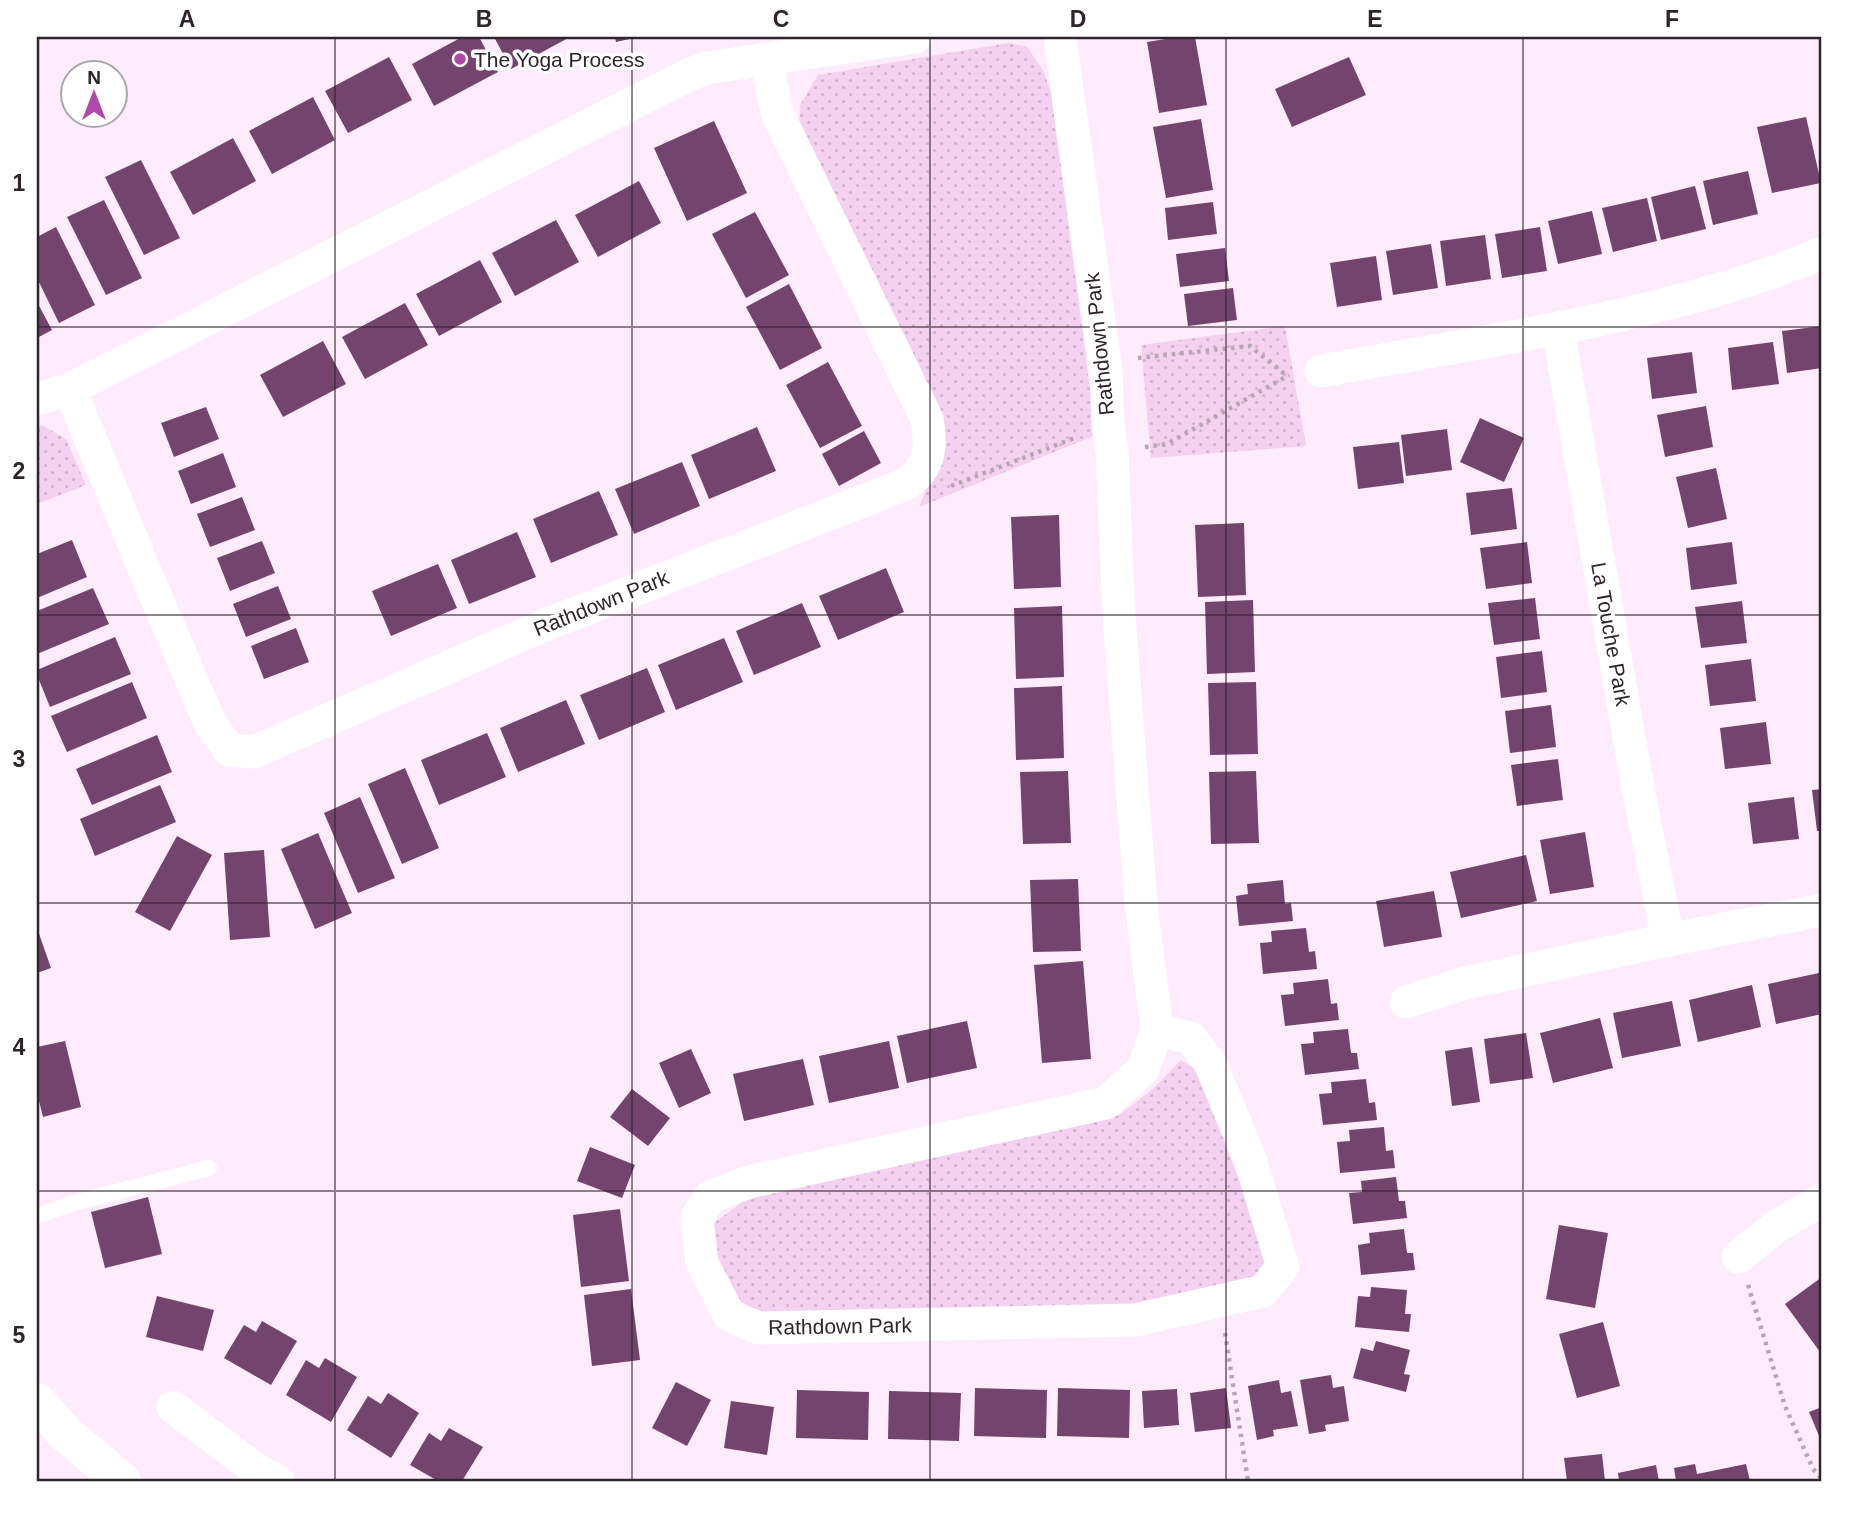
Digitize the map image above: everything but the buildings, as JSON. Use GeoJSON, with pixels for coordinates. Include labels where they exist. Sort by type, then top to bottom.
{"type":"FeatureCollection","features":[{"type":"Feature","properties":{"kind":"main road"},"geometry":{"type":"LineString","coordinates":[[37,1402],[66,1434],[122,1481]]}},
{"type":"Feature","properties":{"kind":"street"},"geometry":{"type":"LineString","coordinates":[[37,399],[70,388],[685,76],[706,68],[727,50],[766,59],[915,37]]}},
{"type":"Feature","properties":{"kind":"street","name":"Rathdown Park"},"geometry":{"type":"LineString","coordinates":[[1060,37],[1105,362],[1119,615],[1140,890],[1157,1030],[1143,1069],[1106,1103],[749,1182],[710,1197],[697,1217],[702,1263],[729,1315],[758,1328],[1136,1320],[1263,1291],[1283,1267],[1249,1156],[1210,1063],[1191,1038],[1157,1030]]}},
{"type":"Feature","properties":{"kind":"street"},"geometry":{"type":"LineString","coordinates":[[766,59],[777,113],[927,419],[929,450],[917,477]]}},
{"type":"Feature","properties":{"kind":"street"},"geometry":{"type":"LineString","coordinates":[[1321,371],[1558,329],[1662,306],[1727,288],[1822,253]]}},
{"type":"Feature","properties":{"kind":"street","name":"La Touche Park"},"geometry":{"type":"LineString","coordinates":[[1558,329],[1636,777],[1668,940]]}},
{"type":"Feature","properties":{"kind":"street","name":"Rathdown Park"},"geometry":{"type":"LineString","coordinates":[[70,388],[210,723],[229,750],[254,752],[545,625],[904,485],[917,477]]}},
{"type":"Feature","properties":{"kind":"street"},"geometry":{"type":"LineString","coordinates":[[1406,1002],[1465,983],[1822,910]]}},
{"type":"Feature","properties":{"kind":"street"},"geometry":{"type":"LineString","coordinates":[[1738,1258],[1777,1226],[1822,1199]]}},
{"type":"Feature","properties":{"kind":"street"},"geometry":{"type":"LineString","coordinates":[[173,1407],[258,1471],[278,1481]]}},
{"type":"Feature","properties":{"kind":"lane"},"geometry":{"type":"LineString","coordinates":[[37,1216],[70,1204],[209,1168]]}},
{"type":"Feature","properties":{"kind":"path"},"geometry":{"type":"LineString","coordinates":[[1105,362],[1250,345],[1286,376]]}},
{"type":"Feature","properties":{"kind":"path"},"geometry":{"type":"LineString","coordinates":[[917,477],[924,496],[1110,438],[1167,444],[1286,376],[1321,371]]}},
{"type":"Feature","properties":{"kind":"path"},"geometry":{"type":"LineString","coordinates":[[1738,1258],[1785,1406],[1813,1469],[1822,1479]]}},
{"type":"Feature","properties":{"kind":"path"},"geometry":{"type":"LineString","coordinates":[[1221,1301],[1248,1481]]}},
{"type":"Feature","properties":{"kind":"shaded area"},"geometry":{"type":"Polygon","coordinates":[[[1008,43],[1027,47],[1043,70],[1051,92],[1096,435],[919,507],[932,476],[945,426],[799,136],[800,105],[818,75],[1008,43]]]}},
{"type":"Feature","properties":{"kind":"shaded area"},"geometry":{"type":"Polygon","coordinates":[[[1285,326],[1306,446],[1151,458],[1141,345],[1285,326]]]}},
{"type":"Feature","properties":{"kind":"shaded area"},"geometry":{"type":"Polygon","coordinates":[[[42,425],[66,439],[86,485],[37,504],[37,427],[42,425]]]}},
{"type":"Feature","properties":{"kind":"shaded area"},"geometry":{"type":"Polygon","coordinates":[[[1181,1060],[1196,1070],[1268,1253],[1256,1277],[1124,1305],[761,1312],[726,1299],[710,1259],[714,1223],[746,1199],[1119,1115],[1153,1089],[1181,1060]]]}},
{"type":"Feature","properties":{"kind":"place","name":"The Yoga Process"},"geometry":{"type":"Point","coordinates":[460,59]}}]}
